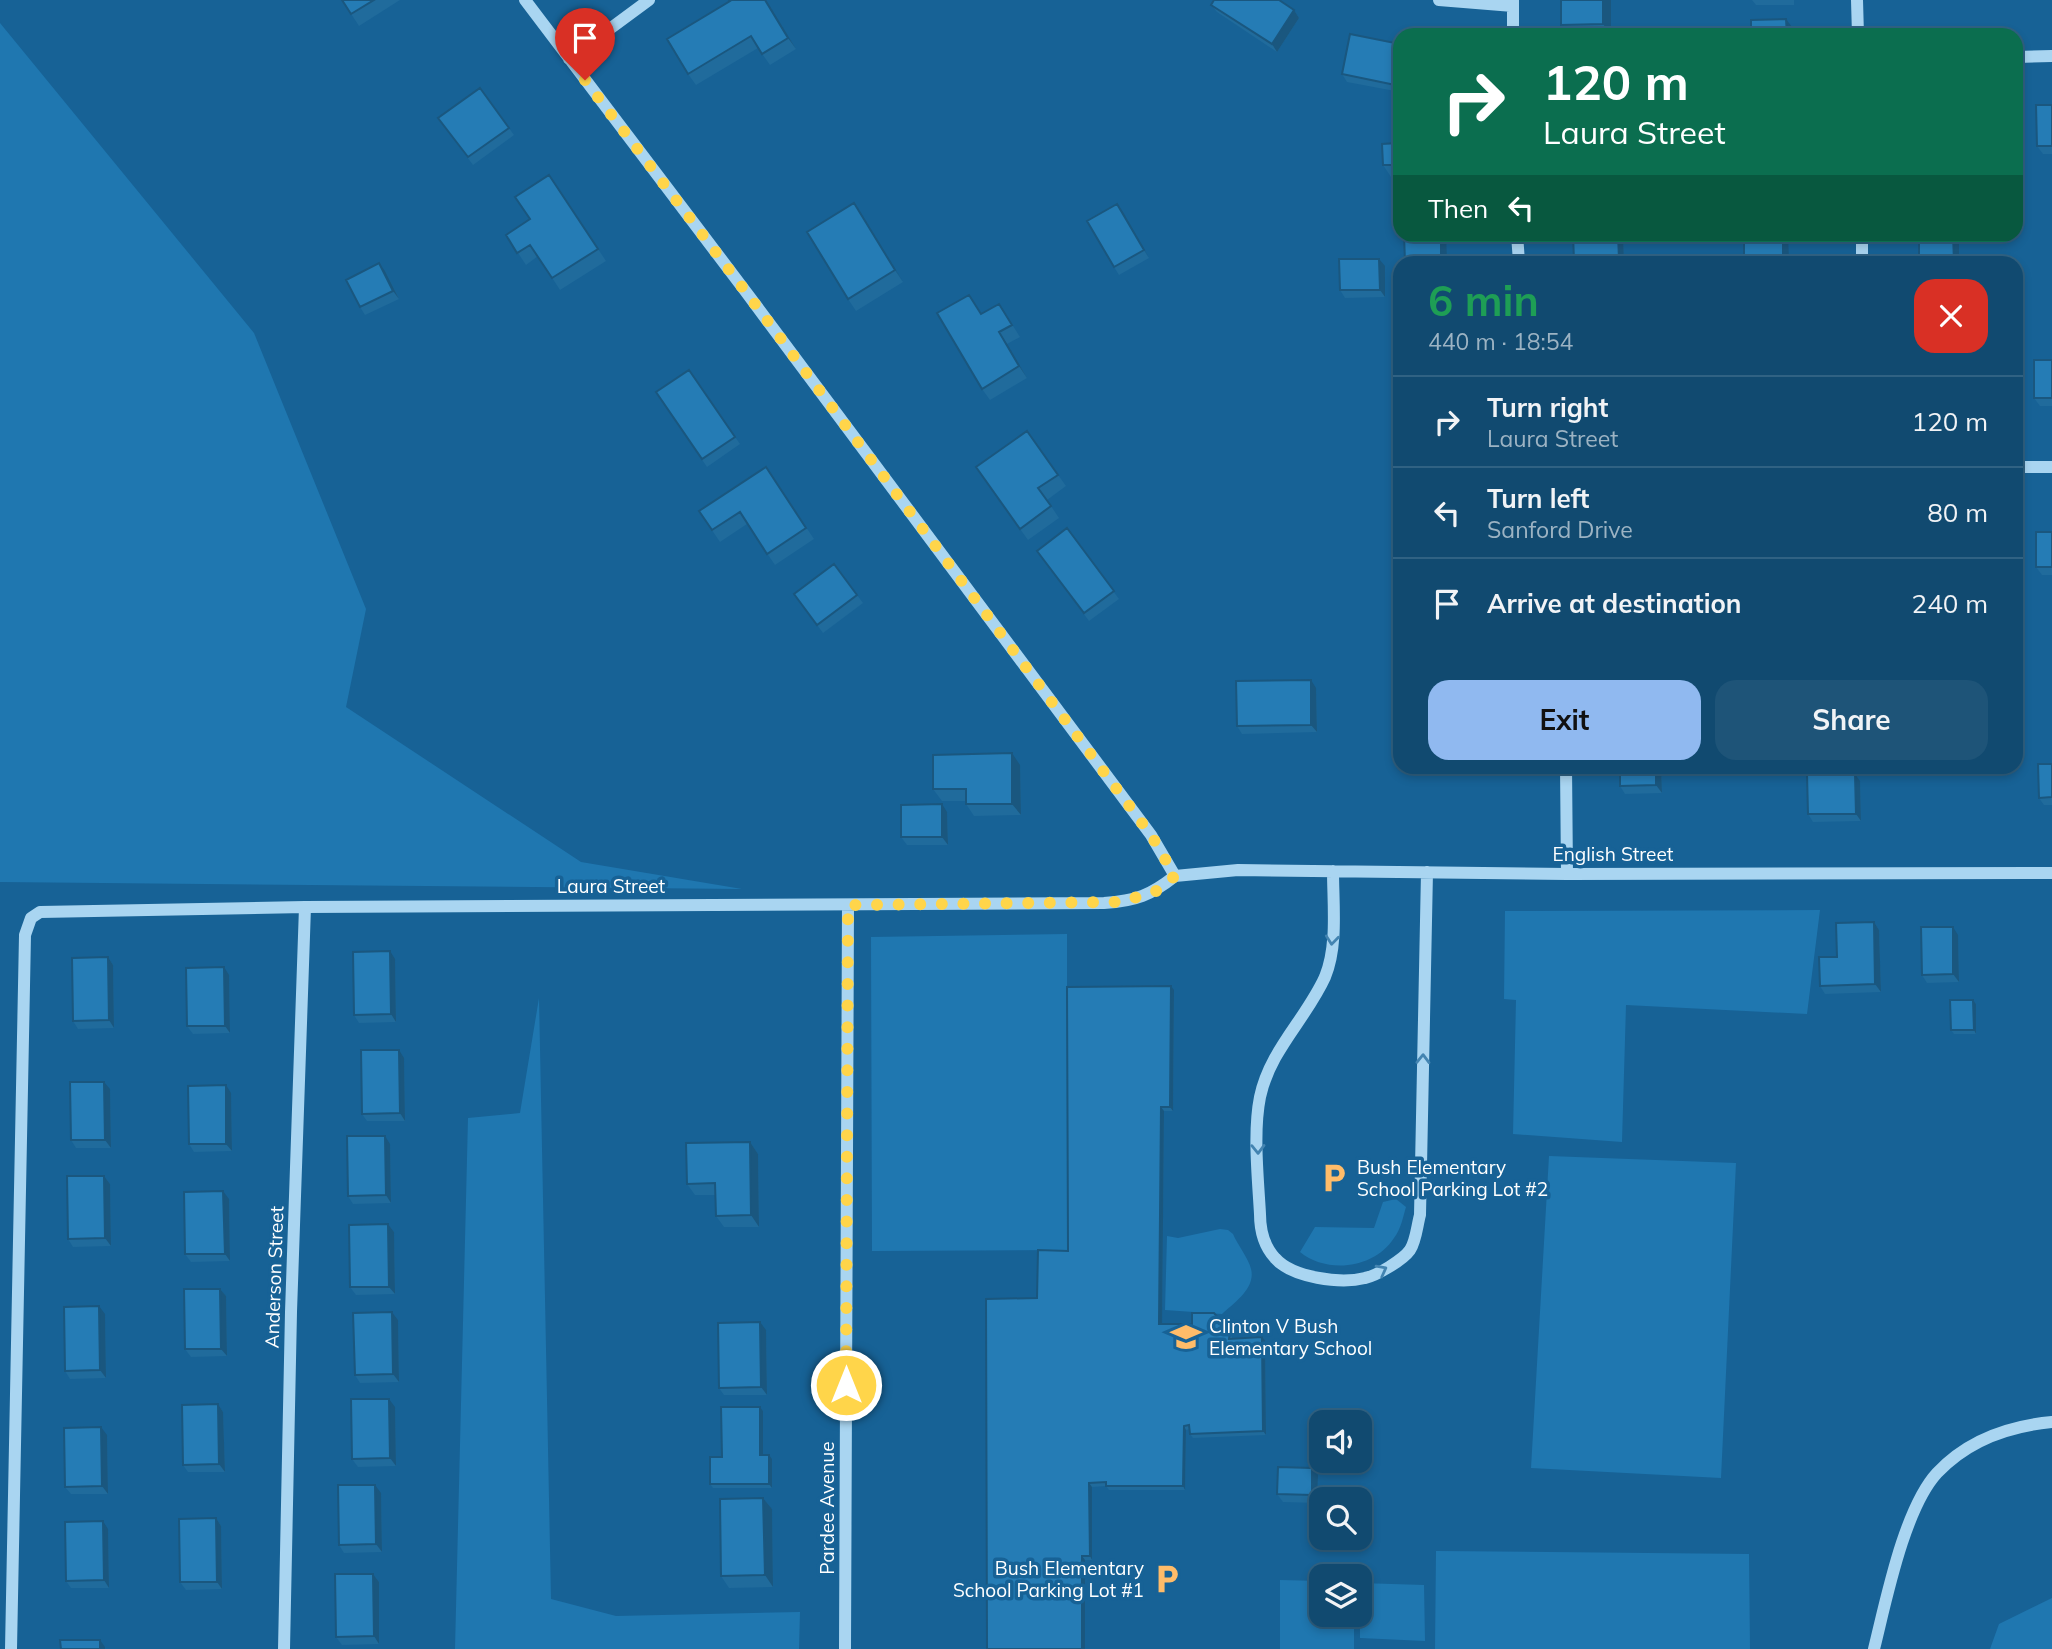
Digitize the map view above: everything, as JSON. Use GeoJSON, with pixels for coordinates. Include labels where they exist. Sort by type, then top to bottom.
{"type":"FeatureCollection","features":[{"type":"Feature","properties":{"kind":"street"},"geometry":{"type":"LineString","coordinates":[[525,0],[1151,835],[1175,876]]}},
{"type":"Feature","properties":{"kind":"street"},"geometry":{"type":"LineString","coordinates":[[569,59],[649,0]]}},
{"type":"Feature","properties":{"kind":"street"},"geometry":{"type":"LineString","coordinates":[[1439,0],[1513,3],[1513,28]]}},
{"type":"Feature","properties":{"kind":"street"},"geometry":{"type":"LineString","coordinates":[[1857,0],[1858,28]]}},
{"type":"Feature","properties":{"kind":"street"},"geometry":{"type":"LineString","coordinates":[[2023,57],[2052,56]]}},
{"type":"Feature","properties":{"kind":"street"},"geometry":{"type":"LineString","coordinates":[[2023,467],[2052,467]]}},
{"type":"Feature","properties":{"kind":"street"},"geometry":{"type":"LineString","coordinates":[[1566,774],[1567,874]]}},
{"type":"Feature","properties":{"kind":"street","name":"English Street"},"geometry":{"type":"LineString","coordinates":[[1175,876],[1238,870],[1567,874],[2052,873]]}},
{"type":"Feature","properties":{"kind":"street"},"geometry":{"type":"LineString","coordinates":[[1333,872],[1333,927],[1325,978],[1304,1015],[1272,1060],[1260,1096],[1258,1138],[1261,1224],[1270,1251],[1280,1263],[1294,1271],[1309,1276],[1342,1280],[1365,1278],[1405,1255],[1412,1248],[1420,1215],[1427,872]]}},
{"type":"Feature","properties":{"kind":"street","name":"Laura Street"},"geometry":{"type":"LineString","coordinates":[[11,1649],[25,935],[31,918],[40,912],[305,907],[1121,902],[1156,891],[1175,876]]}},
{"type":"Feature","properties":{"kind":"street","name":"Pardee Avenue"},"geometry":{"type":"LineString","coordinates":[[845,1649],[848,905]]}},
{"type":"Feature","properties":{"kind":"street","name":"Anderson Street"},"geometry":{"type":"LineString","coordinates":[[284,1649],[291,1312],[305,907]]}},
{"type":"Feature","properties":{"kind":"street"},"geometry":{"type":"LineString","coordinates":[[1874,1649],[1912,1515],[1936,1474],[1973,1443],[2024,1425],[2052,1422]]}},
{"type":"Feature","properties":{"kind":"shaded area"},"geometry":{"type":"Polygon","coordinates":[[[0,23],[254,333],[366,609],[346,707],[581,862],[742,889],[0,882],[0,23]]]}},
{"type":"Feature","properties":{"kind":"shaded area"},"geometry":{"type":"Polygon","coordinates":[[[1820,910],[1807,1014],[1626,1005],[1622,1142],[1513,1134],[1516,1000],[1504,999],[1505,911],[1820,910]]]}},
{"type":"Feature","properties":{"kind":"shaded area"},"geometry":{"type":"Polygon","coordinates":[[[1067,934],[1067,1250],[872,1251],[871,937],[1067,934]]]}},
{"type":"Feature","properties":{"kind":"shaded area"},"geometry":{"type":"Polygon","coordinates":[[[539,998],[551,1599],[616,1616],[800,1612],[799,1649],[455,1649],[468,1118],[520,1113],[539,998]]]}},
{"type":"Feature","properties":{"kind":"shaded area"},"geometry":{"type":"Polygon","coordinates":[[[1549,1156],[1736,1163],[1721,1478],[1531,1468],[1549,1156]]]}},
{"type":"Feature","properties":{"kind":"shaded area"},"geometry":{"type":"Polygon","coordinates":[[[1396,1199],[1406,1207],[1400,1227],[1394,1238],[1375,1256],[1350,1265],[1336,1265],[1311,1259],[1300,1252],[1315,1227],[1374,1228],[1383,1202],[1396,1199]]]}},
{"type":"Feature","properties":{"kind":"shaded area"},"geometry":{"type":"Polygon","coordinates":[[[1220,1229],[1233,1234],[1248,1261],[1252,1276],[1247,1289],[1222,1314],[1165,1310],[1167,1236],[1178,1238],[1220,1229]]]}},
{"type":"Feature","properties":{"kind":"shaded area"},"geometry":{"type":"Polygon","coordinates":[[[1436,1551],[1749,1554],[1750,1649],[1435,1649],[1436,1551]]]}},
{"type":"Feature","properties":{"kind":"shaded area"},"geometry":{"type":"Polygon","coordinates":[[[1280,1580],[1309,1581],[1309,1627],[1354,1627],[1354,1649],[1280,1649],[1280,1580]]]}},
{"type":"Feature","properties":{"kind":"shaded area"},"geometry":{"type":"Polygon","coordinates":[[[1372,1583],[1424,1585],[1425,1641],[1360,1638],[1360,1627],[1372,1627],[1372,1583]]]}},
{"type":"Feature","properties":{"kind":"shaded area"},"geometry":{"type":"Polygon","coordinates":[[[2052,1598],[2052,1649],[1990,1649],[1999,1624],[2052,1598]]]}},
{"type":"Feature","properties":{"kind":"building"},"geometry":{"type":"Polygon","coordinates":[[[342,0],[374,0],[351,14],[342,0]]]}},
{"type":"Feature","properties":{"kind":"building"},"geometry":{"type":"Polygon","coordinates":[[[729,0],[765,0],[788,38],[762,54],[751,36],[688,74],[667,39],[729,0]]]}},
{"type":"Feature","properties":{"kind":"building"},"geometry":{"type":"Polygon","coordinates":[[[1214,0],[1279,0],[1294,10],[1272,44],[1211,5],[1214,0]]]}},
{"type":"Feature","properties":{"kind":"building"},"geometry":{"type":"Polygon","coordinates":[[[1561,0],[1603,0],[1603,24],[1561,25],[1561,0]]]}},
{"type":"Feature","properties":{"kind":"building"},"geometry":{"type":"Polygon","coordinates":[[[1786,19],[1787,28],[1751,28],[1751,20],[1786,19]]]}},
{"type":"Feature","properties":{"kind":"building"},"geometry":{"type":"Polygon","coordinates":[[[1350,34],[1393,43],[1393,85],[1342,74],[1350,34]]]}},
{"type":"Feature","properties":{"kind":"building"},"geometry":{"type":"Polygon","coordinates":[[[480,88],[509,128],[468,157],[438,118],[480,88]]]}},
{"type":"Feature","properties":{"kind":"building"},"geometry":{"type":"Polygon","coordinates":[[[2036,105],[2052,105],[2052,146],[2037,146],[2036,105]]]}},
{"type":"Feature","properties":{"kind":"building"},"geometry":{"type":"Polygon","coordinates":[[[1393,143],[1393,165],[1383,165],[1382,144],[1393,143]]]}},
{"type":"Feature","properties":{"kind":"building"},"geometry":{"type":"Polygon","coordinates":[[[549,175],[598,249],[552,278],[530,245],[517,253],[506,235],[530,219],[515,197],[549,175]]]}},
{"type":"Feature","properties":{"kind":"building"},"geometry":{"type":"Polygon","coordinates":[[[854,203],[895,270],[848,299],[807,232],[854,203]]]}},
{"type":"Feature","properties":{"kind":"building"},"geometry":{"type":"Polygon","coordinates":[[[1117,204],[1144,250],[1114,267],[1087,221],[1117,204]]]}},
{"type":"Feature","properties":{"kind":"building"},"geometry":{"type":"Polygon","coordinates":[[[1404,242],[1441,242],[1441,256],[1405,256],[1404,242]]]}},
{"type":"Feature","properties":{"kind":"building"},"geometry":{"type":"Polygon","coordinates":[[[1573,242],[1618,242],[1619,256],[1574,256],[1573,242]]]}},
{"type":"Feature","properties":{"kind":"building"},"geometry":{"type":"Polygon","coordinates":[[[1744,242],[1783,242],[1783,256],[1744,256],[1744,242]]]}},
{"type":"Feature","properties":{"kind":"building"},"geometry":{"type":"Polygon","coordinates":[[[1919,242],[1953,242],[1954,256],[1919,256],[1919,242]]]}},
{"type":"Feature","properties":{"kind":"building"},"geometry":{"type":"Polygon","coordinates":[[[1339,259],[1379,259],[1380,290],[1340,290],[1339,259]]]}},
{"type":"Feature","properties":{"kind":"building"},"geometry":{"type":"Polygon","coordinates":[[[379,263],[393,291],[360,307],[346,280],[379,263]]]}},
{"type":"Feature","properties":{"kind":"building"},"geometry":{"type":"Polygon","coordinates":[[[969,295],[981,314],[999,304],[1012,325],[999,332],[1019,366],[982,389],[937,313],[969,295]]]}},
{"type":"Feature","properties":{"kind":"building"},"geometry":{"type":"Polygon","coordinates":[[[2034,360],[2052,360],[2052,398],[2034,398],[2034,360]]]}},
{"type":"Feature","properties":{"kind":"building"},"geometry":{"type":"Polygon","coordinates":[[[689,370],[735,437],[702,459],[656,392],[689,370]]]}},
{"type":"Feature","properties":{"kind":"building"},"geometry":{"type":"Polygon","coordinates":[[[1027,431],[1058,475],[1038,488],[1051,506],[1020,529],[976,467],[1027,431]]]}},
{"type":"Feature","properties":{"kind":"building"},"geometry":{"type":"Polygon","coordinates":[[[766,467],[806,528],[767,554],[740,512],[712,530],[699,511],[766,467]]]}},
{"type":"Feature","properties":{"kind":"building"},"geometry":{"type":"Polygon","coordinates":[[[1067,528],[1114,591],[1084,613],[1037,551],[1067,528]]]}},
{"type":"Feature","properties":{"kind":"building"},"geometry":{"type":"Polygon","coordinates":[[[2036,532],[2052,532],[2052,567],[2036,567],[2036,532]]]}},
{"type":"Feature","properties":{"kind":"building"},"geometry":{"type":"Polygon","coordinates":[[[834,564],[857,595],[817,625],[794,594],[834,564]]]}},
{"type":"Feature","properties":{"kind":"building"},"geometry":{"type":"Polygon","coordinates":[[[1311,680],[1311,725],[1237,726],[1236,681],[1311,680]]]}},
{"type":"Feature","properties":{"kind":"building"},"geometry":{"type":"Polygon","coordinates":[[[1012,753],[1012,804],[966,804],[966,789],[933,789],[933,755],[1012,753]]]}},
{"type":"Feature","properties":{"kind":"building"},"geometry":{"type":"Polygon","coordinates":[[[2038,764],[2052,764],[2052,797],[2039,798],[2038,764]]]}},
{"type":"Feature","properties":{"kind":"building"},"geometry":{"type":"Polygon","coordinates":[[[1620,774],[1656,774],[1656,785],[1620,786],[1620,774]]]}},
{"type":"Feature","properties":{"kind":"building"},"geometry":{"type":"Polygon","coordinates":[[[1807,774],[1855,774],[1856,814],[1808,814],[1807,774]]]}},
{"type":"Feature","properties":{"kind":"building"},"geometry":{"type":"Polygon","coordinates":[[[942,804],[942,837],[901,837],[901,805],[942,804]]]}},
{"type":"Feature","properties":{"kind":"building"},"geometry":{"type":"Polygon","coordinates":[[[1874,922],[1875,984],[1820,986],[1819,957],[1837,957],[1836,923],[1874,922]]]}},
{"type":"Feature","properties":{"kind":"building"},"geometry":{"type":"Polygon","coordinates":[[[1921,927],[1953,927],[1953,974],[1922,975],[1921,927]]]}},
{"type":"Feature","properties":{"kind":"building"},"geometry":{"type":"Polygon","coordinates":[[[390,951],[391,1014],[354,1015],[353,952],[390,951]]]}},
{"type":"Feature","properties":{"kind":"building"},"geometry":{"type":"Polygon","coordinates":[[[108,957],[109,1020],[73,1021],[72,958],[108,957]]]}},
{"type":"Feature","properties":{"kind":"building"},"geometry":{"type":"Polygon","coordinates":[[[224,967],[225,1026],[187,1026],[186,968],[224,967]]]}},
{"type":"Feature","properties":{"kind":"building"},"geometry":{"type":"Polygon","coordinates":[[[1171,986],[1170,1107],[1161,1107],[1159,1324],[1192,1324],[1192,1313],[1214,1313],[1230,1332],[1229,1339],[1262,1337],[1263,1431],[1190,1434],[1189,1425],[1184,1426],[1183,1486],[1106,1486],[1106,1482],[1089,1483],[1090,1556],[1082,1556],[1082,1649],[987,1649],[986,1299],[1037,1298],[1038,1250],[1068,1251],[1067,987],[1171,986]]]}},
{"type":"Feature","properties":{"kind":"building"},"geometry":{"type":"Polygon","coordinates":[[[1950,1000],[1973,1000],[1974,1030],[1951,1030],[1950,1000]]]}},
{"type":"Feature","properties":{"kind":"building"},"geometry":{"type":"Polygon","coordinates":[[[361,1050],[399,1050],[400,1113],[362,1114],[361,1050]]]}},
{"type":"Feature","properties":{"kind":"building"},"geometry":{"type":"Polygon","coordinates":[[[70,1082],[104,1082],[105,1140],[71,1140],[70,1082]]]}},
{"type":"Feature","properties":{"kind":"building"},"geometry":{"type":"Polygon","coordinates":[[[226,1085],[226,1144],[189,1144],[188,1086],[226,1085]]]}},
{"type":"Feature","properties":{"kind":"building"},"geometry":{"type":"Polygon","coordinates":[[[347,1136],[385,1136],[386,1195],[348,1196],[347,1136]]]}},
{"type":"Feature","properties":{"kind":"building"},"geometry":{"type":"Polygon","coordinates":[[[750,1142],[751,1215],[716,1216],[715,1183],[687,1184],[686,1143],[750,1142]]]}},
{"type":"Feature","properties":{"kind":"building"},"geometry":{"type":"Polygon","coordinates":[[[67,1176],[104,1176],[105,1238],[68,1239],[67,1176]]]}},
{"type":"Feature","properties":{"kind":"building"},"geometry":{"type":"Polygon","coordinates":[[[223,1191],[225,1254],[185,1254],[184,1192],[223,1191]]]}},
{"type":"Feature","properties":{"kind":"building"},"geometry":{"type":"Polygon","coordinates":[[[388,1224],[389,1287],[350,1287],[349,1225],[388,1224]]]}},
{"type":"Feature","properties":{"kind":"building"},"geometry":{"type":"Polygon","coordinates":[[[184,1289],[220,1289],[221,1349],[185,1349],[184,1289]]]}},
{"type":"Feature","properties":{"kind":"building"},"geometry":{"type":"Polygon","coordinates":[[[99,1306],[100,1370],[65,1371],[64,1307],[99,1306]]]}},
{"type":"Feature","properties":{"kind":"building"},"geometry":{"type":"Polygon","coordinates":[[[392,1312],[393,1374],[355,1375],[353,1313],[392,1312]]]}},
{"type":"Feature","properties":{"kind":"building"},"geometry":{"type":"Polygon","coordinates":[[[760,1322],[761,1387],[719,1388],[718,1323],[760,1322]]]}},
{"type":"Feature","properties":{"kind":"building"},"geometry":{"type":"Polygon","coordinates":[[[351,1399],[389,1399],[390,1458],[352,1459],[351,1399]]]}},
{"type":"Feature","properties":{"kind":"building"},"geometry":{"type":"Polygon","coordinates":[[[218,1404],[219,1464],[183,1465],[182,1405],[218,1404]]]}},
{"type":"Feature","properties":{"kind":"building"},"geometry":{"type":"Polygon","coordinates":[[[721,1407],[760,1407],[760,1455],[769,1455],[769,1484],[710,1484],[710,1457],[722,1457],[721,1407]]]}},
{"type":"Feature","properties":{"kind":"building"},"geometry":{"type":"Polygon","coordinates":[[[101,1427],[102,1486],[65,1487],[64,1428],[101,1427]]]}},
{"type":"Feature","properties":{"kind":"building"},"geometry":{"type":"Polygon","coordinates":[[[1278,1467],[1309,1468],[1309,1473],[1312,1473],[1312,1487],[1309,1487],[1309,1495],[1277,1494],[1278,1467]]]}},
{"type":"Feature","properties":{"kind":"building"},"geometry":{"type":"Polygon","coordinates":[[[338,1485],[375,1485],[376,1544],[339,1545],[338,1485]]]}},
{"type":"Feature","properties":{"kind":"building"},"geometry":{"type":"Polygon","coordinates":[[[763,1498],[765,1575],[721,1576],[720,1499],[763,1498]]]}},
{"type":"Feature","properties":{"kind":"building"},"geometry":{"type":"Polygon","coordinates":[[[216,1518],[217,1582],[180,1582],[179,1519],[216,1518]]]}},
{"type":"Feature","properties":{"kind":"building"},"geometry":{"type":"Polygon","coordinates":[[[103,1521],[104,1580],[66,1581],[65,1522],[103,1521]]]}},
{"type":"Feature","properties":{"kind":"building"},"geometry":{"type":"Polygon","coordinates":[[[335,1574],[373,1574],[374,1636],[336,1637],[335,1574]]]}},
{"type":"Feature","properties":{"kind":"building"},"geometry":{"type":"Polygon","coordinates":[[[60,1640],[100,1640],[100,1649],[61,1649],[60,1640]]]}},
{"type":"Feature","properties":{"kind":"place","name":"Bush Elementary School Parking Lot #2"},"geometry":{"type":"Point","coordinates":[1334,1178]}},
{"type":"Feature","properties":{"kind":"place","name":"Clinton V Bush Elementary School"},"geometry":{"type":"Point","coordinates":[1186,1337]}},
{"type":"Feature","properties":{"kind":"place","name":"Bush Elementary School Parking Lot #1"},"geometry":{"type":"Point","coordinates":[1167,1579]}},
{"type":"Feature","properties":{"kind":"route"},"geometry":{"type":"LineString","coordinates":[[585,80],[1151,835],[1175,876],[1156,891],[1141,898],[1121,902],[848,905],[846,1385]]}}]}
